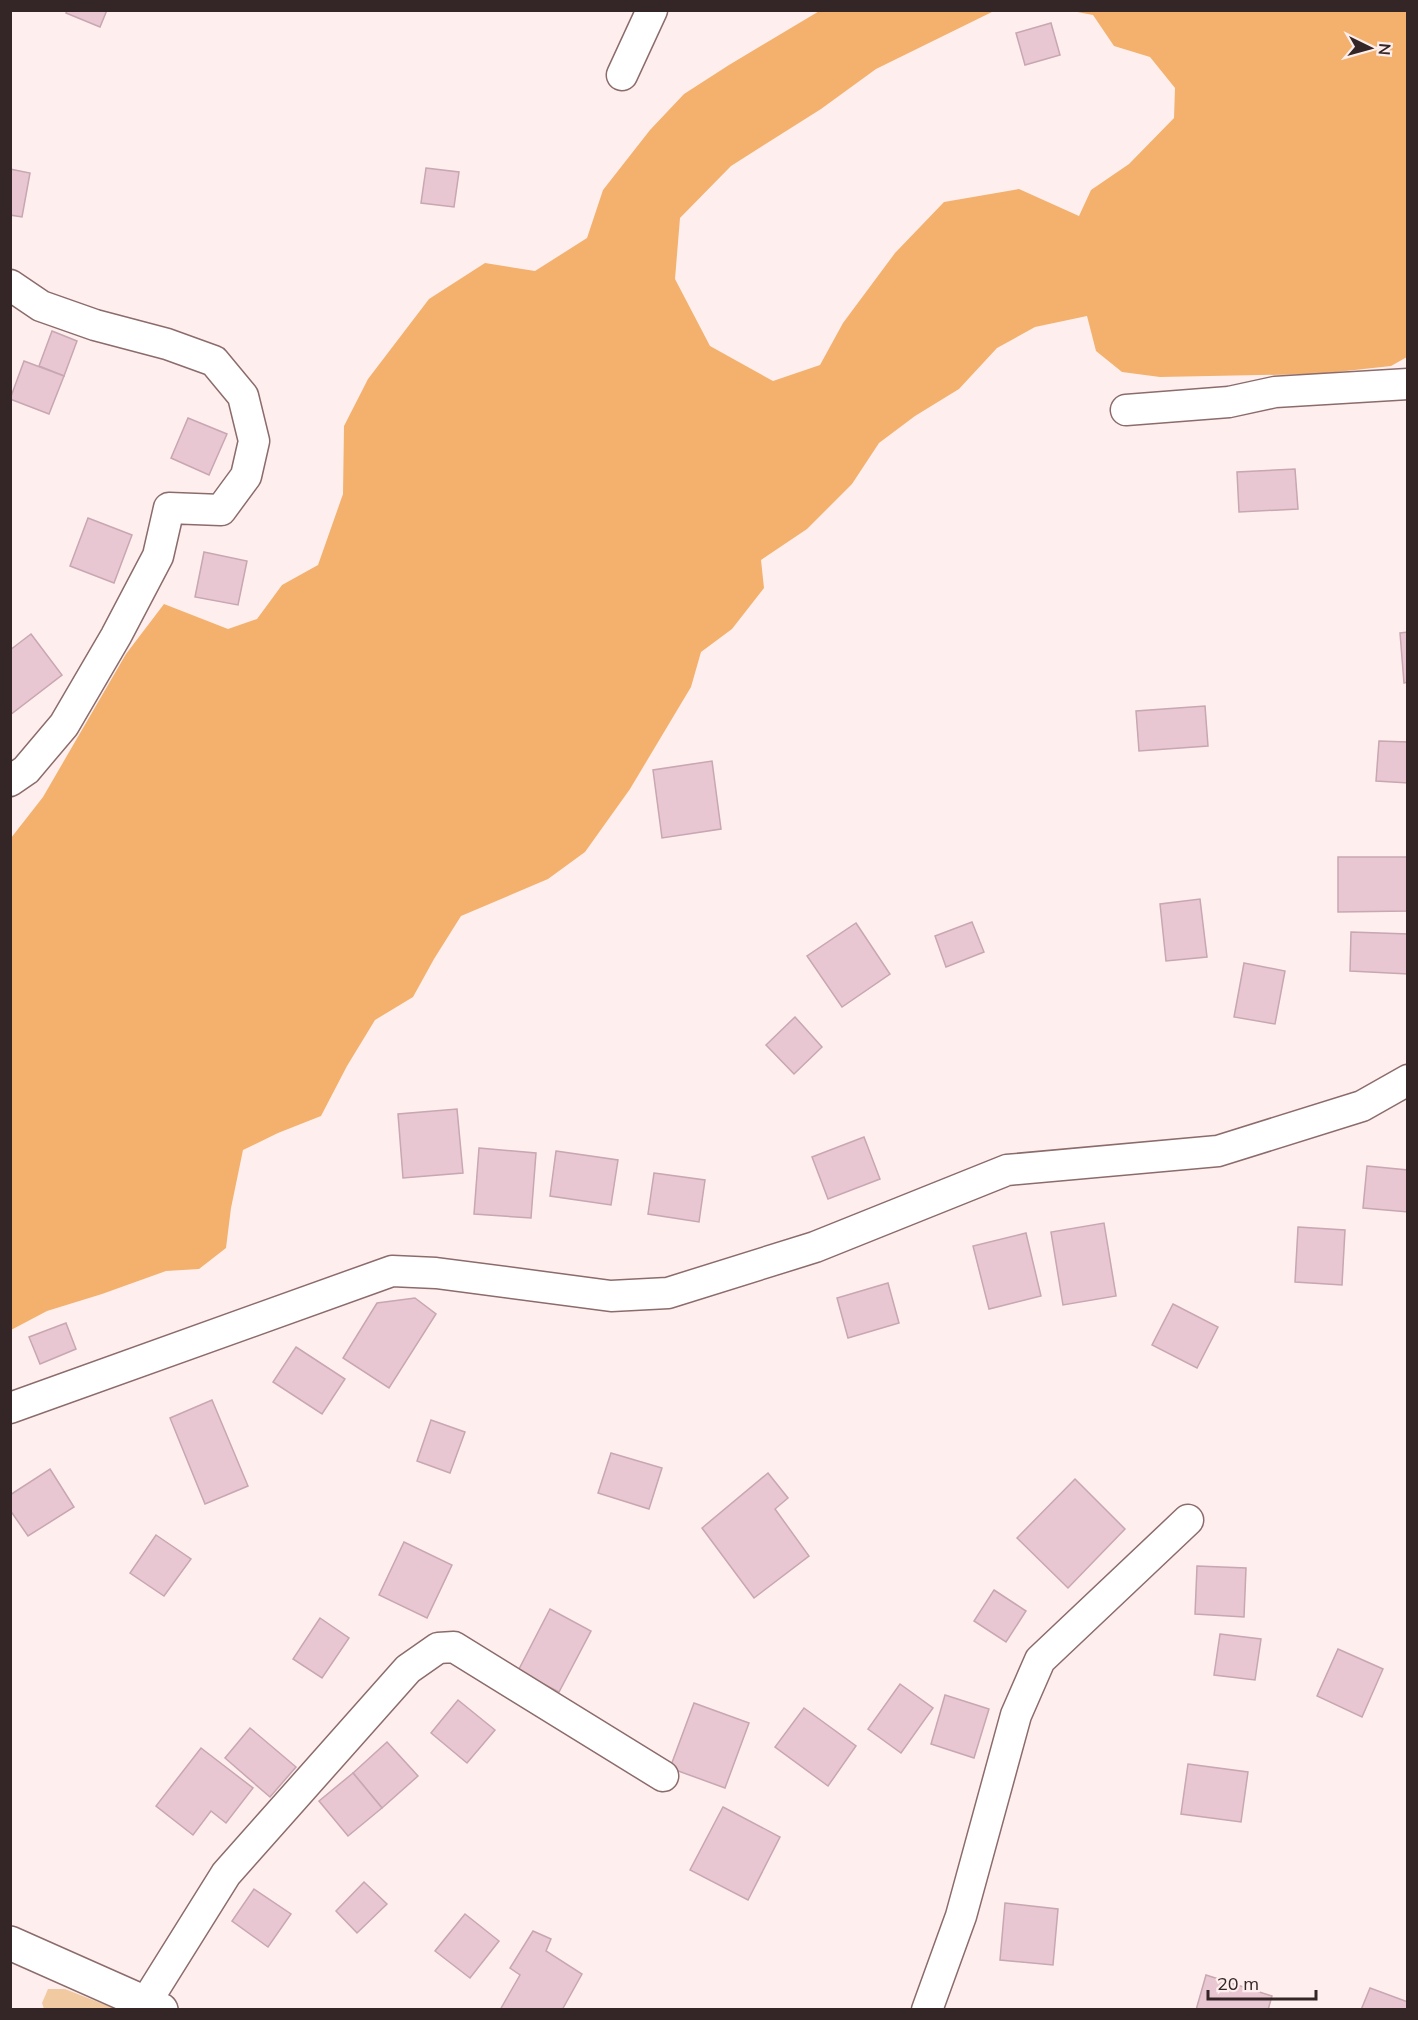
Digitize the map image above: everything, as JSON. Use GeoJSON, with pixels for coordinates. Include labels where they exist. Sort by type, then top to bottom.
{"type":"FeatureCollection","features":[{"type":"Feature","properties":{"kind":"street"},"geometry":{"type":"LineString","coordinates":[[622,75],[652,10]]}},
{"type":"Feature","properties":{"kind":"street"},"geometry":{"type":"LineString","coordinates":[[10,285],[41,306],[95,325],[167,344],[214,361],[243,396],[254,441],[246,476],[220,510],[169,508],[158,556],[64,725],[26,770],[10,781]]}},
{"type":"Feature","properties":{"kind":"street"},"geometry":{"type":"LineString","coordinates":[[1126,410],[1229,402],[1275,392],[1407,384]]}},
{"type":"Feature","properties":{"kind":"street"},"geometry":{"type":"LineString","coordinates":[[10,1408],[392,1271],[436,1273],[611,1296],[668,1293],[815,1247],[1007,1170],[1218,1151],[1362,1106],[1406,1082]]}},
{"type":"Feature","properties":{"kind":"street"},"geometry":{"type":"LineString","coordinates":[[927,2010],[961,1916],[1016,1715],[1040,1660],[1188,1520]]}},
{"type":"Feature","properties":{"kind":"street"},"geometry":{"type":"LineString","coordinates":[[10,1943],[153,2006],[226,1874],[408,1669],[438,1648],[454,1647],[663,1776]]}},
{"type":"Feature","properties":{"kind":"shaded area"},"geometry":{"type":"Polygon","coordinates":[[[821,10],[994,11],[876,69],[821,109],[731,166],[680,218],[675,279],[710,346],[773,381],[820,365],[843,323],[895,253],[944,202],[1019,189],[1079,216],[1091,190],[1129,164],[1174,118],[1175,88],[1150,57],[1114,46],[1093,15],[1072,11],[1407,10],[1407,357],[1391,366],[1318,374],[1160,377],[1122,372],[1096,351],[1087,316],[1035,327],[997,348],[959,389],[915,416],[879,443],[852,484],[807,529],[761,560],[764,588],[732,629],[701,652],[691,687],[630,789],[585,852],[548,879],[461,916],[413,997],[375,1020],[347,1066],[321,1116],[243,1150],[231,1208],[226,1248],[199,1269],[166,1271],[47,1311],[11,1330],[11,838],[43,797],[126,654],[164,604],[228,629],[257,619],[282,585],[318,565],[343,494],[344,426],[368,379],[429,299],[485,263],[535,271],[587,238],[603,190],[650,130],[684,94],[821,10]]]}},
{"type":"Feature","properties":{"kind":"shaded area"},"geometry":{"type":"Polygon","coordinates":[[[48,1989],[65,1989],[116,2009],[44,2009],[42,2003],[48,1989]]]}},
{"type":"Feature","properties":{"kind":"building"},"geometry":{"type":"Polygon","coordinates":[[[67,10],[107,10],[100,27],[66,13],[67,10]]]}},
{"type":"Feature","properties":{"kind":"building"},"geometry":{"type":"Polygon","coordinates":[[[1051,23],[1060,55],[1025,65],[1016,33],[1051,23]]]}},
{"type":"Feature","properties":{"kind":"building"},"geometry":{"type":"Polygon","coordinates":[[[426,168],[459,172],[454,207],[421,203],[426,168]]]}},
{"type":"Feature","properties":{"kind":"building"},"geometry":{"type":"Polygon","coordinates":[[[10,169],[30,173],[22,217],[10,215],[10,169]]]}},
{"type":"Feature","properties":{"kind":"building"},"geometry":{"type":"Polygon","coordinates":[[[52,331],[77,341],[64,376],[39,366],[52,331]]]}},
{"type":"Feature","properties":{"kind":"building"},"geometry":{"type":"Polygon","coordinates":[[[24,361],[64,376],[49,414],[10,399],[24,361]]]}},
{"type":"Feature","properties":{"kind":"building"},"geometry":{"type":"Polygon","coordinates":[[[188,418],[227,434],[209,475],[171,458],[188,418]]]}},
{"type":"Feature","properties":{"kind":"building"},"geometry":{"type":"Polygon","coordinates":[[[1295,469],[1298,509],[1239,512],[1237,472],[1295,469]]]}},
{"type":"Feature","properties":{"kind":"building"},"geometry":{"type":"Polygon","coordinates":[[[88,518],[132,535],[114,583],[70,566],[88,518]]]}},
{"type":"Feature","properties":{"kind":"building"},"geometry":{"type":"Polygon","coordinates":[[[204,552],[247,561],[238,605],[195,597],[204,552]]]}},
{"type":"Feature","properties":{"kind":"building"},"geometry":{"type":"Polygon","coordinates":[[[1408,632],[1408,682],[1404,683],[1400,633],[1408,632]]]}},
{"type":"Feature","properties":{"kind":"building"},"geometry":{"type":"Polygon","coordinates":[[[31,634],[62,675],[10,715],[10,650],[31,634]]]}},
{"type":"Feature","properties":{"kind":"building"},"geometry":{"type":"Polygon","coordinates":[[[1205,706],[1208,746],[1139,751],[1136,711],[1205,706]]]}},
{"type":"Feature","properties":{"kind":"building"},"geometry":{"type":"Polygon","coordinates":[[[1379,741],[1408,742],[1408,783],[1376,781],[1379,741]]]}},
{"type":"Feature","properties":{"kind":"building"},"geometry":{"type":"Polygon","coordinates":[[[712,761],[721,829],[662,838],[653,770],[712,761]]]}},
{"type":"Feature","properties":{"kind":"building"},"geometry":{"type":"Polygon","coordinates":[[[1338,857],[1408,857],[1408,911],[1338,912],[1338,857]]]}},
{"type":"Feature","properties":{"kind":"building"},"geometry":{"type":"Polygon","coordinates":[[[1200,899],[1207,957],[1166,961],[1160,904],[1200,899]]]}},
{"type":"Feature","properties":{"kind":"building"},"geometry":{"type":"Polygon","coordinates":[[[972,922],[984,952],[946,967],[935,936],[972,922]]]}},
{"type":"Feature","properties":{"kind":"building"},"geometry":{"type":"Polygon","coordinates":[[[856,923],[890,974],[842,1007],[807,956],[856,923]]]}},
{"type":"Feature","properties":{"kind":"building"},"geometry":{"type":"Polygon","coordinates":[[[1351,932],[1408,934],[1408,974],[1350,971],[1351,932]]]}},
{"type":"Feature","properties":{"kind":"building"},"geometry":{"type":"Polygon","coordinates":[[[1244,963],[1285,971],[1275,1024],[1234,1017],[1244,963]]]}},
{"type":"Feature","properties":{"kind":"building"},"geometry":{"type":"Polygon","coordinates":[[[795,1017],[822,1047],[794,1074],[766,1045],[795,1017]]]}},
{"type":"Feature","properties":{"kind":"building"},"geometry":{"type":"Polygon","coordinates":[[[457,1109],[463,1173],[403,1178],[398,1114],[457,1109]]]}},
{"type":"Feature","properties":{"kind":"building"},"geometry":{"type":"Polygon","coordinates":[[[864,1137],[880,1179],[828,1199],[812,1157],[864,1137]]]}},
{"type":"Feature","properties":{"kind":"building"},"geometry":{"type":"Polygon","coordinates":[[[479,1148],[536,1153],[531,1218],[474,1214],[479,1148]]]}},
{"type":"Feature","properties":{"kind":"building"},"geometry":{"type":"Polygon","coordinates":[[[556,1151],[618,1160],[611,1205],[550,1196],[556,1151]]]}},
{"type":"Feature","properties":{"kind":"building"},"geometry":{"type":"Polygon","coordinates":[[[1367,1166],[1408,1170],[1408,1212],[1363,1208],[1367,1166]]]}},
{"type":"Feature","properties":{"kind":"building"},"geometry":{"type":"Polygon","coordinates":[[[654,1173],[705,1180],[699,1222],[648,1214],[654,1173]]]}},
{"type":"Feature","properties":{"kind":"building"},"geometry":{"type":"Polygon","coordinates":[[[1104,1223],[1116,1296],[1063,1305],[1051,1232],[1104,1223]]]}},
{"type":"Feature","properties":{"kind":"building"},"geometry":{"type":"Polygon","coordinates":[[[1298,1227],[1345,1230],[1342,1285],[1295,1282],[1298,1227]]]}},
{"type":"Feature","properties":{"kind":"building"},"geometry":{"type":"Polygon","coordinates":[[[1026,1233],[1041,1296],[989,1309],[973,1246],[1026,1233]]]}},
{"type":"Feature","properties":{"kind":"building"},"geometry":{"type":"Polygon","coordinates":[[[888,1283],[899,1323],[848,1338],[837,1298],[888,1283]]]}},
{"type":"Feature","properties":{"kind":"building"},"geometry":{"type":"Polygon","coordinates":[[[415,1298],[436,1314],[389,1388],[343,1358],[377,1303],[415,1298]]]}},
{"type":"Feature","properties":{"kind":"building"},"geometry":{"type":"Polygon","coordinates":[[[1173,1304],[1218,1327],[1197,1368],[1152,1345],[1173,1304]]]}},
{"type":"Feature","properties":{"kind":"building"},"geometry":{"type":"Polygon","coordinates":[[[66,1323],[76,1349],[40,1364],[29,1337],[66,1323]]]}},
{"type":"Feature","properties":{"kind":"building"},"geometry":{"type":"Polygon","coordinates":[[[296,1347],[345,1379],[322,1414],[273,1382],[296,1347]]]}},
{"type":"Feature","properties":{"kind":"building"},"geometry":{"type":"Polygon","coordinates":[[[212,1400],[248,1486],[205,1504],[170,1418],[212,1400]]]}},
{"type":"Feature","properties":{"kind":"building"},"geometry":{"type":"Polygon","coordinates":[[[431,1420],[465,1432],[450,1473],[417,1461],[431,1420]]]}},
{"type":"Feature","properties":{"kind":"building"},"geometry":{"type":"Polygon","coordinates":[[[611,1453],[662,1468],[649,1509],[598,1493],[611,1453]]]}},
{"type":"Feature","properties":{"kind":"building"},"geometry":{"type":"Polygon","coordinates":[[[50,1469],[74,1507],[28,1536],[10,1510],[10,1495],[50,1469]]]}},
{"type":"Feature","properties":{"kind":"building"},"geometry":{"type":"Polygon","coordinates":[[[768,1473],[788,1498],[775,1509],[809,1556],[754,1598],[702,1528],[768,1473]]]}},
{"type":"Feature","properties":{"kind":"building"},"geometry":{"type":"Polygon","coordinates":[[[1075,1479],[1125,1529],[1068,1588],[1017,1538],[1075,1479]]]}},
{"type":"Feature","properties":{"kind":"building"},"geometry":{"type":"Polygon","coordinates":[[[156,1535],[191,1559],[164,1596],[130,1573],[156,1535]]]}},
{"type":"Feature","properties":{"kind":"building"},"geometry":{"type":"Polygon","coordinates":[[[404,1542],[452,1565],[427,1618],[379,1595],[404,1542]]]}},
{"type":"Feature","properties":{"kind":"building"},"geometry":{"type":"Polygon","coordinates":[[[1197,1566],[1246,1568],[1244,1617],[1195,1614],[1197,1566]]]}},
{"type":"Feature","properties":{"kind":"building"},"geometry":{"type":"Polygon","coordinates":[[[994,1590],[1026,1611],[1006,1642],[974,1621],[994,1590]]]}},
{"type":"Feature","properties":{"kind":"building"},"geometry":{"type":"Polygon","coordinates":[[[550,1609],[591,1631],[559,1692],[518,1671],[550,1609]]]}},
{"type":"Feature","properties":{"kind":"building"},"geometry":{"type":"Polygon","coordinates":[[[320,1618],[349,1638],[322,1678],[293,1659],[320,1618]]]}},
{"type":"Feature","properties":{"kind":"building"},"geometry":{"type":"Polygon","coordinates":[[[1220,1634],[1261,1639],[1255,1680],[1214,1675],[1220,1634]]]}},
{"type":"Feature","properties":{"kind":"building"},"geometry":{"type":"Polygon","coordinates":[[[1338,1649],[1383,1669],[1362,1717],[1317,1696],[1338,1649]]]}},
{"type":"Feature","properties":{"kind":"building"},"geometry":{"type":"Polygon","coordinates":[[[900,1684],[933,1708],[901,1753],[868,1729],[900,1684]]]}},
{"type":"Feature","properties":{"kind":"building"},"geometry":{"type":"Polygon","coordinates":[[[945,1695],[989,1709],[974,1758],[931,1744],[945,1695]]]}},
{"type":"Feature","properties":{"kind":"building"},"geometry":{"type":"Polygon","coordinates":[[[458,1700],[495,1730],[467,1763],[431,1733],[458,1700]]]}},
{"type":"Feature","properties":{"kind":"building"},"geometry":{"type":"Polygon","coordinates":[[[694,1703],[749,1723],[725,1788],[670,1768],[694,1703]]]}},
{"type":"Feature","properties":{"kind":"building"},"geometry":{"type":"Polygon","coordinates":[[[804,1708],[856,1746],[828,1786],[775,1747],[804,1708]]]}},
{"type":"Feature","properties":{"kind":"building"},"geometry":{"type":"Polygon","coordinates":[[[250,1728],[296,1767],[270,1797],[225,1758],[250,1728]]]}},
{"type":"Feature","properties":{"kind":"building"},"geometry":{"type":"Polygon","coordinates":[[[387,1742],[418,1776],[382,1808],[353,1773],[387,1742]]]}},
{"type":"Feature","properties":{"kind":"building"},"geometry":{"type":"Polygon","coordinates":[[[201,1748],[253,1788],[226,1823],[211,1811],[193,1835],[156,1806],[201,1748]]]}},
{"type":"Feature","properties":{"kind":"building"},"geometry":{"type":"Polygon","coordinates":[[[1188,1764],[1248,1772],[1241,1822],[1181,1814],[1188,1764]]]}},
{"type":"Feature","properties":{"kind":"building"},"geometry":{"type":"Polygon","coordinates":[[[353,1773],[382,1808],[348,1836],[319,1801],[353,1773]]]}},
{"type":"Feature","properties":{"kind":"building"},"geometry":{"type":"Polygon","coordinates":[[[723,1807],[780,1837],[748,1900],[690,1870],[723,1807]]]}},
{"type":"Feature","properties":{"kind":"building"},"geometry":{"type":"Polygon","coordinates":[[[364,1882],[387,1904],[357,1933],[336,1911],[364,1882]]]}},
{"type":"Feature","properties":{"kind":"building"},"geometry":{"type":"Polygon","coordinates":[[[254,1889],[291,1914],[268,1947],[232,1921],[254,1889]]]}},
{"type":"Feature","properties":{"kind":"building"},"geometry":{"type":"Polygon","coordinates":[[[1005,1903],[1058,1909],[1053,1965],[1000,1960],[1005,1903]]]}},
{"type":"Feature","properties":{"kind":"building"},"geometry":{"type":"Polygon","coordinates":[[[465,1914],[499,1941],[470,1978],[435,1951],[465,1914]]]}},
{"type":"Feature","properties":{"kind":"building"},"geometry":{"type":"Polygon","coordinates":[[[533,1931],[551,1939],[546,1951],[582,1974],[562,2010],[500,2010],[520,1975],[510,1968],[533,1931]]]}},
{"type":"Feature","properties":{"kind":"building"},"geometry":{"type":"Polygon","coordinates":[[[1206,1975],[1272,1996],[1268,2010],[1196,2010],[1206,1975]]]}},
{"type":"Feature","properties":{"kind":"building"},"geometry":{"type":"Polygon","coordinates":[[[1370,1988],[1408,2002],[1408,2010],[1361,2010],[1370,1988]]]}}]}
